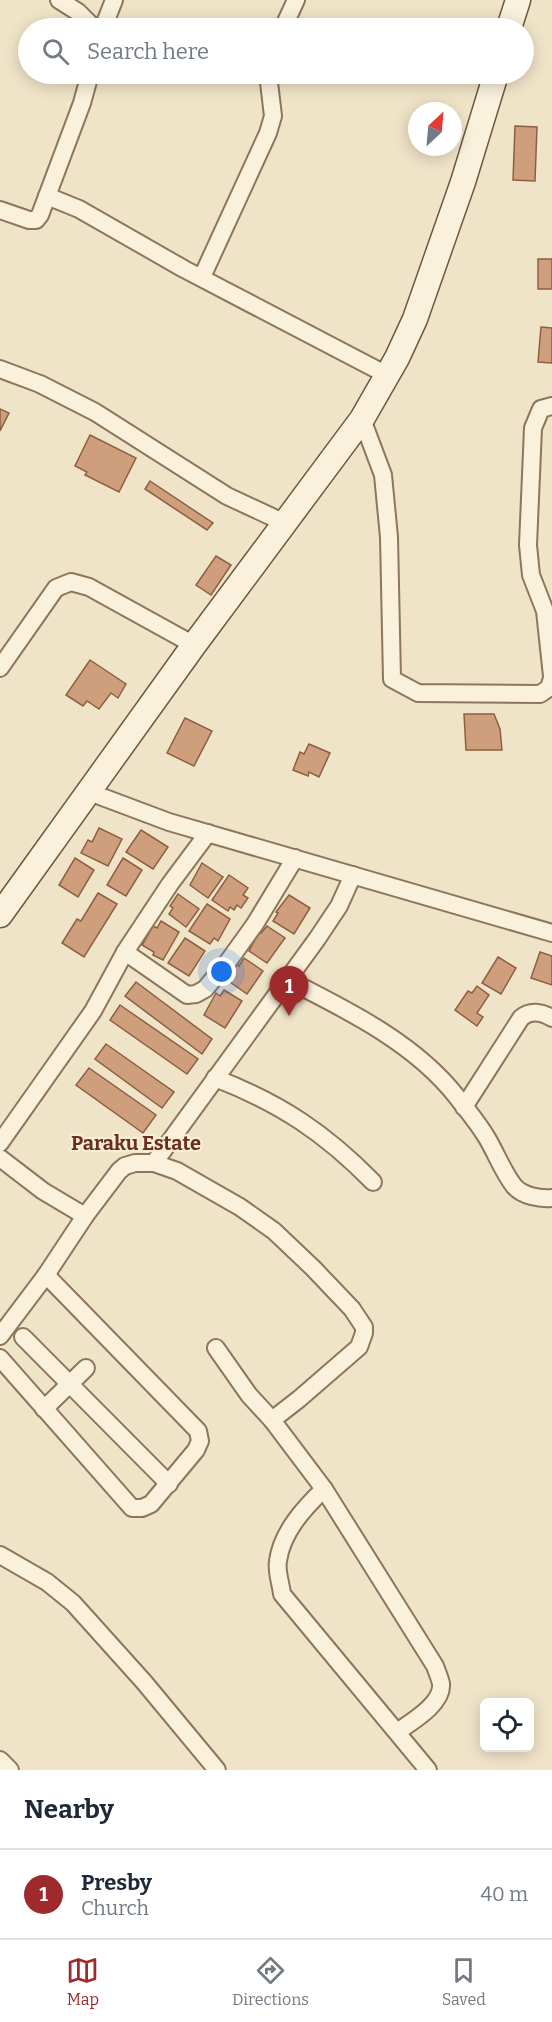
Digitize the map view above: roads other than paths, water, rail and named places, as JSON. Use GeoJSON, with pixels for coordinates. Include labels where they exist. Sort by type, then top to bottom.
{"type":"FeatureCollection","features":[{"type":"Feature","properties":{"kind":"street"},"geometry":{"type":"LineString","coordinates":[[59,0],[84,18]]}},
{"type":"Feature","properties":{"kind":"street"},"geometry":{"type":"LineString","coordinates":[[107,18],[114,0]]}},
{"type":"Feature","properties":{"kind":"street"},"geometry":{"type":"LineString","coordinates":[[288,18],[296,0]]}},
{"type":"Feature","properties":{"kind":"street"},"geometry":{"type":"LineString","coordinates":[[513,18],[518,0]]}},
{"type":"Feature","properties":{"kind":"street"},"geometry":{"type":"LineString","coordinates":[[0,210],[29,220],[36,220],[40,215],[87,84]]}},
{"type":"Feature","properties":{"kind":"street"},"geometry":{"type":"LineString","coordinates":[[202,277],[268,133],[273,116],[269,84]]}},
{"type":"Feature","properties":{"kind":"street"},"geometry":{"type":"LineString","coordinates":[[0,915],[194,645],[362,419],[416,319],[434,271],[493,84]]}},
{"type":"Feature","properties":{"kind":"street"},"geometry":{"type":"LineString","coordinates":[[47,196],[79,209],[387,375]]}},
{"type":"Feature","properties":{"kind":"street"},"geometry":{"type":"LineString","coordinates":[[0,369],[40,384],[95,412],[227,496],[285,523]]}},
{"type":"Feature","properties":{"kind":"street"},"geometry":{"type":"LineString","coordinates":[[362,419],[383,475],[389,537],[392,679],[418,693],[540,694],[549,688],[552,677],[545,611],[531,575],[528,545],[533,428],[541,409],[552,406]]}},
{"type":"Feature","properties":{"kind":"street"},"geometry":{"type":"LineString","coordinates":[[0,668],[56,588],[71,582],[89,587],[194,645]]}},
{"type":"Feature","properties":{"kind":"street"},"geometry":{"type":"LineString","coordinates":[[89,792],[169,822],[552,933]]}},
{"type":"Feature","properties":{"kind":"street"},"geometry":{"type":"LineString","coordinates":[[0,1143],[93,1011],[125,952],[170,884],[208,833]]}},
{"type":"Feature","properties":{"kind":"street"},"geometry":{"type":"LineString","coordinates":[[125,952],[187,994],[196,994],[205,989],[241,944],[295,858]]}},
{"type":"Feature","properties":{"kind":"street"},"geometry":{"type":"LineString","coordinates":[[154,1163],[288,980],[339,906],[353,875]]}},
{"type":"Feature","properties":{"kind":"street"},"geometry":{"type":"LineString","coordinates":[[288,980],[349,1011],[415,1054],[444,1082],[486,1136],[514,1187],[526,1194],[552,1198]]}},
{"type":"Feature","properties":{"kind":"street"},"geometry":{"type":"LineString","coordinates":[[464,1107],[521,1018],[527,1013],[537,1013],[552,1018]]}},
{"type":"Feature","properties":{"kind":"street"},"geometry":{"type":"LineString","coordinates":[[215,1078],[253,1093],[297,1117],[346,1155],[373,1182]]}},
{"type":"Feature","properties":{"kind":"street"},"geometry":{"type":"LineString","coordinates":[[0,1158],[43,1191],[85,1216]]}},
{"type":"Feature","properties":{"kind":"street"},"geometry":{"type":"LineString","coordinates":[[0,1336],[119,1171],[126,1166],[145,1162],[154,1163],[177,1171],[195,1181],[240,1207],[274,1231],[307,1261],[352,1309],[364,1328],[359,1347],[272,1420]]}},
{"type":"Feature","properties":{"kind":"street"},"geometry":{"type":"LineString","coordinates":[[0,1358],[132,1508],[142,1508],[151,1504],[196,1450],[200,1441],[198,1431],[46,1275]]}},
{"type":"Feature","properties":{"kind":"street"},"geometry":{"type":"LineString","coordinates":[[23,1337],[68,1385],[169,1484]]}},
{"type":"Feature","properties":{"kind":"street"},"geometry":{"type":"LineString","coordinates":[[216,1348],[249,1395],[272,1420],[324,1490],[435,1666],[442,1686],[437,1700],[397,1732]]}},
{"type":"Feature","properties":{"kind":"street"},"geometry":{"type":"LineString","coordinates":[[45,1409],[86,1368]]}},
{"type":"Feature","properties":{"kind":"street"},"geometry":{"type":"LineString","coordinates":[[324,1490],[306,1506],[294,1522],[285,1541],[278,1562],[282,1594],[428,1770]]}},
{"type":"Feature","properties":{"kind":"street"},"geometry":{"type":"LineString","coordinates":[[0,1555],[47,1582],[73,1603],[144,1682],[217,1770]]}},
{"type":"Feature","properties":{"kind":"street"},"geometry":{"type":"LineString","coordinates":[[0,1760],[10,1770]]}},
{"type":"Feature","properties":{"kind":"place","name":"Presby"},"geometry":{"type":"Point","coordinates":[289,1016]}},
{"type":"Feature","properties":{"kind":"district","name":"Paraku Estate"},"geometry":{"type":"Point","coordinates":[136,1143]}}]}
